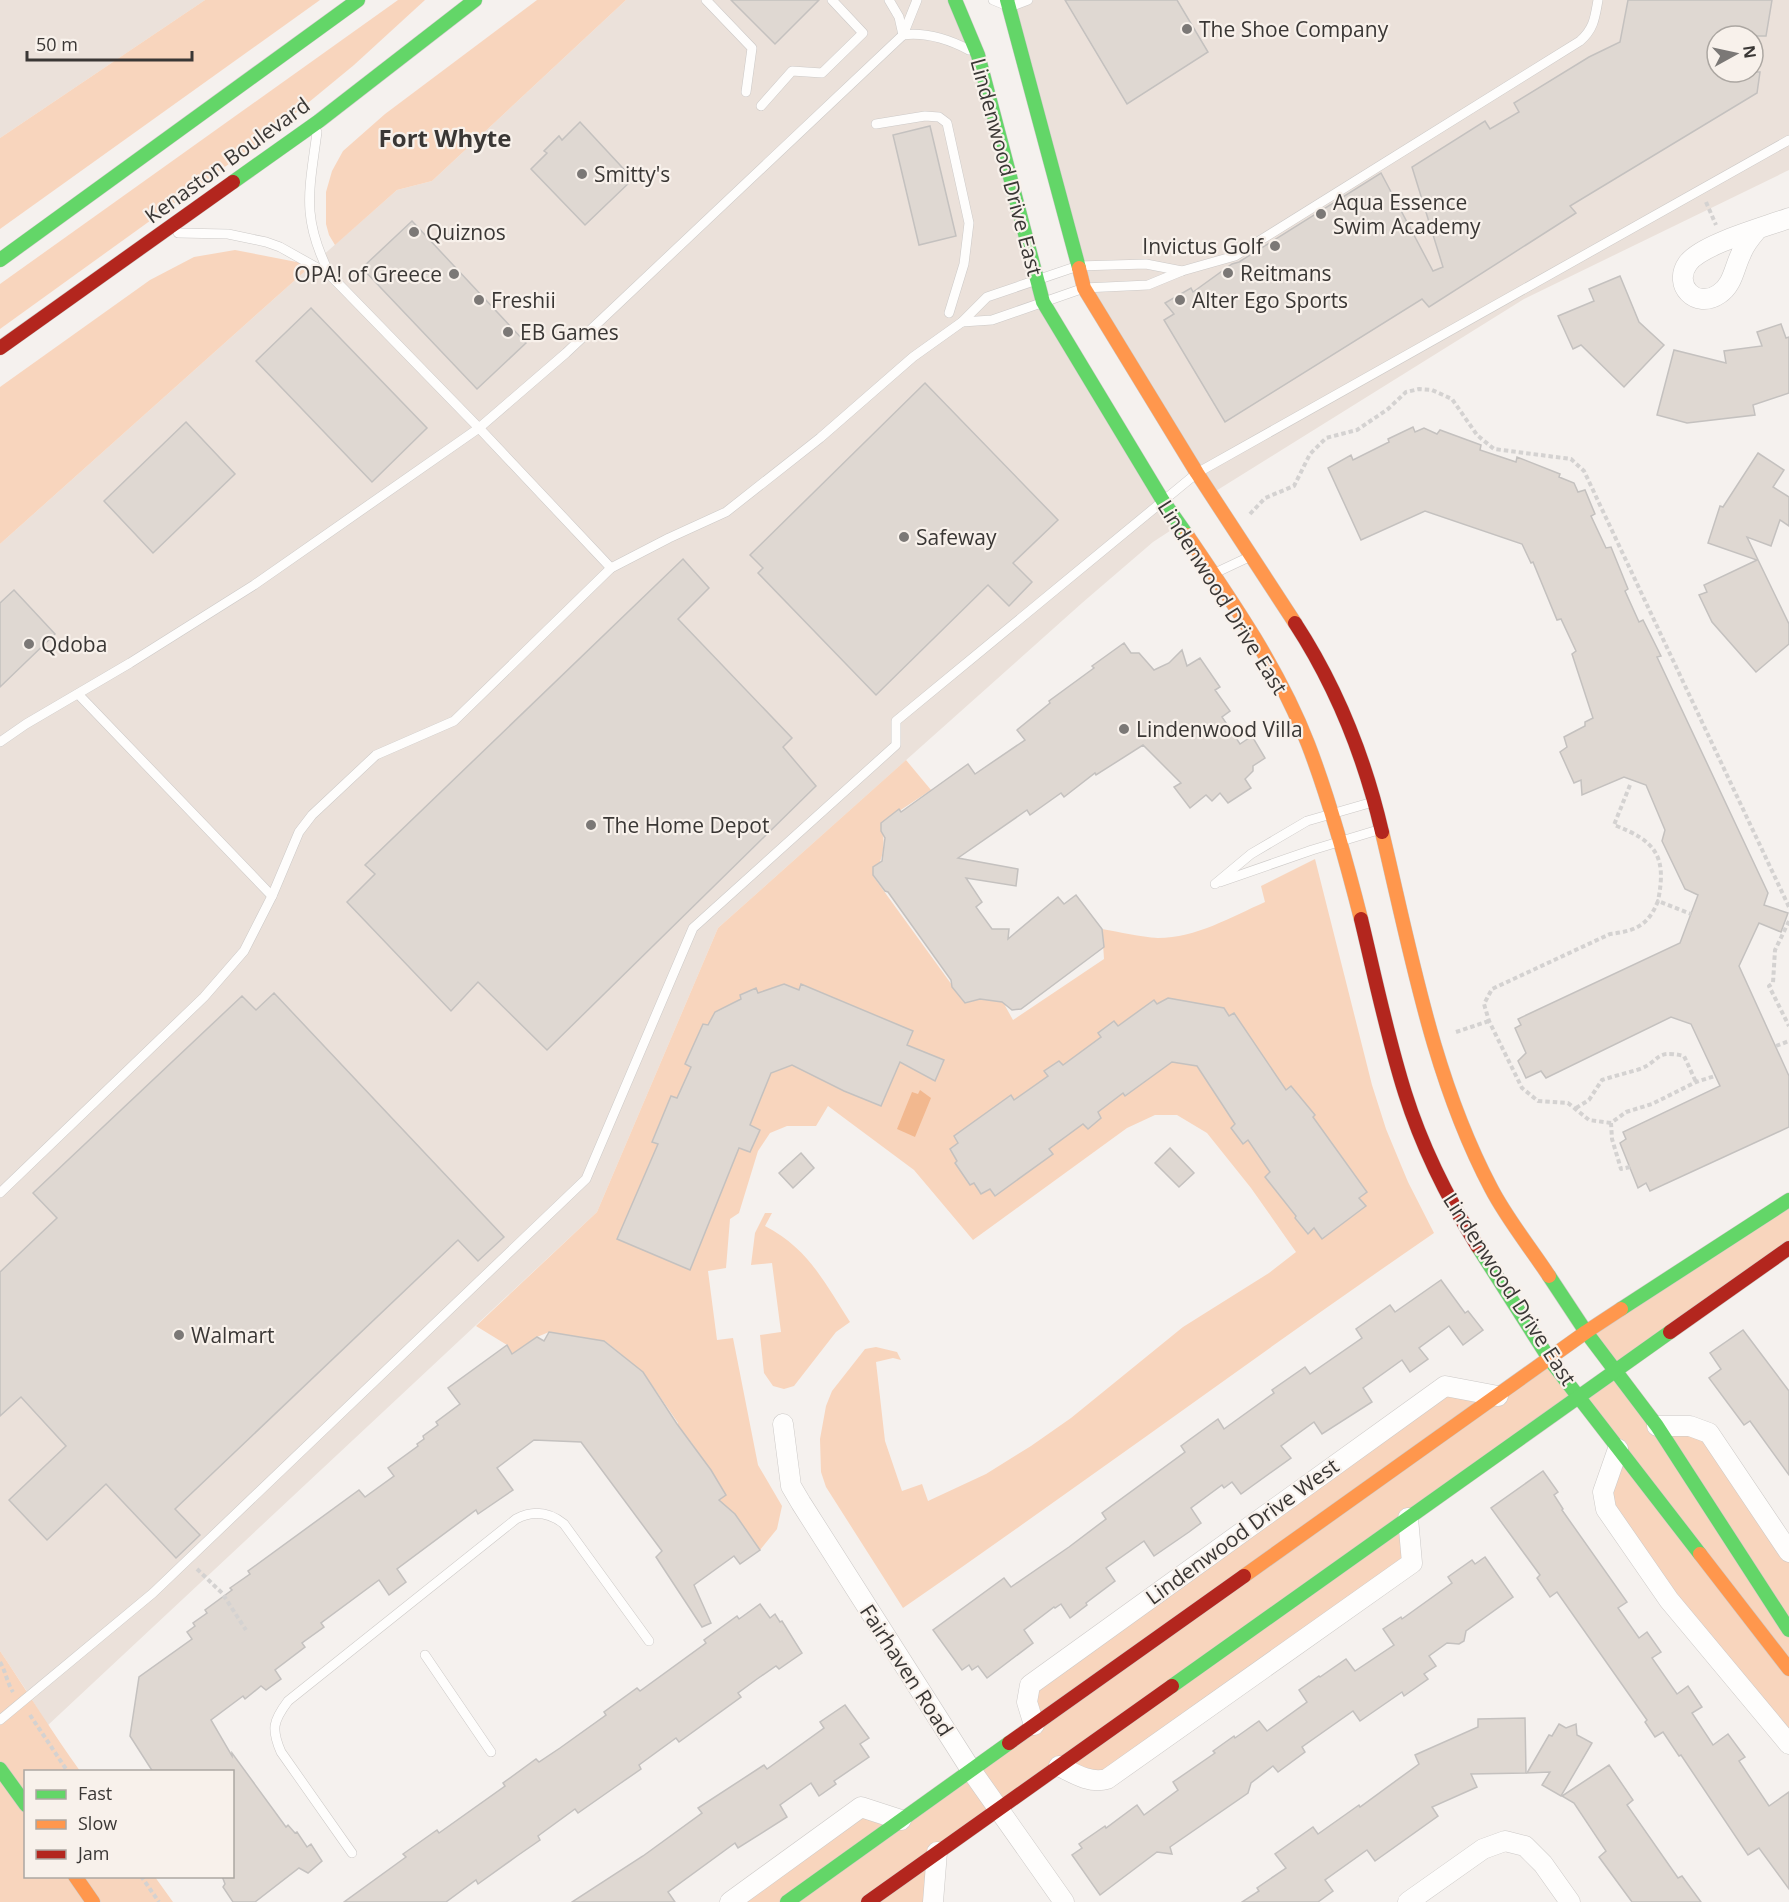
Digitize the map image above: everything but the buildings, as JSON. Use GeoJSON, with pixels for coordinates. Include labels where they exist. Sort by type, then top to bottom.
{"type":"FeatureCollection","features":[{"type":"Feature","properties":{"kind":"street"},"geometry":{"type":"LineString","coordinates":[[0,260],[358,0]]}},
{"type":"Feature","properties":{"kind":"street","name":"Kenaston Boulevard"},"geometry":{"type":"LineString","coordinates":[[0,348],[319,121],[475,0]]}},
{"type":"Feature","properties":{"kind":"street","name":"Lindenwood Drive East"},"geometry":{"type":"LineString","coordinates":[[955,0],[978,55],[1043,302],[1163,501],[1272,667],[1308,743],[1341,841],[1405,1094],[1430,1158],[1455,1210],[1550,1359],[1789,1669]]}},
{"type":"Feature","properties":{"kind":"street","name":"Lindenwood Drive East"},"geometry":{"type":"LineString","coordinates":[[1009,4],[1084,288],[1197,472],[1311,648],[1347,721],[1376,802],[1424,1009],[1445,1080],[1468,1139],[1492,1190],[1586,1332],[1657,1426],[1789,1630]]}},
{"type":"Feature","properties":{"kind":"street"},"geometry":{"type":"LineString","coordinates":[[1756,231],[1740,255],[1727,285],[1718,294],[1706,299],[1696,299],[1688,294],[1683,275],[1687,264],[1696,255],[1724,242],[1789,218]]}},
{"type":"Feature","properties":{"kind":"street","name":"Lindenwood Drive West"},"geometry":{"type":"LineString","coordinates":[[787,1902],[1586,1332],[1789,1200]]}},
{"type":"Feature","properties":{"kind":"street"},"geometry":{"type":"LineString","coordinates":[[868,1902],[1789,1248]]}},
{"type":"Feature","properties":{"kind":"street","name":"Lindenwood Drive West"},"geometry":{"type":"LineString","coordinates":[[1034,1725],[1027,1702],[1030,1685],[1444,1386],[1498,1396]]}},
{"type":"Feature","properties":{"kind":"street","name":"Fairhaven Road"},"geometry":{"type":"LineString","coordinates":[[783,1424],[791,1486],[971,1770],[1064,1902]]}},
{"type":"Feature","properties":{"kind":"street"},"geometry":{"type":"LineString","coordinates":[[1657,1426],[1690,1426],[1709,1433],[1789,1552]]}},
{"type":"Feature","properties":{"kind":"street"},"geometry":{"type":"LineString","coordinates":[[1618,1449],[1603,1492],[1606,1509],[1669,1600],[1789,1743]]}},
{"type":"Feature","properties":{"kind":"street"},"geometry":{"type":"LineString","coordinates":[[1059,1766],[1083,1777],[1100,1781],[1107,1779],[1403,1570],[1412,1563],[1408,1518]]}},
{"type":"Feature","properties":{"kind":"street"},"geometry":{"type":"LineString","coordinates":[[0,1769],[24,1802]]}},
{"type":"Feature","properties":{"kind":"street"},"geometry":{"type":"LineString","coordinates":[[730,1902],[861,1807],[901,1820]]}},
{"type":"Feature","properties":{"kind":"street"},"geometry":{"type":"LineString","coordinates":[[1408,1902],[1483,1849],[1505,1841],[1525,1846],[1543,1864],[1570,1902]]}},
{"type":"Feature","properties":{"kind":"street"},"geometry":{"type":"LineString","coordinates":[[933,1902],[937,1852]]}},
{"type":"Feature","properties":{"kind":"street"},"geometry":{"type":"LineString","coordinates":[[76,1878],[93,1902]]}},
{"type":"Feature","properties":{"kind":"lane"},"geometry":{"type":"LineString","coordinates":[[706,0],[752,48],[746,92]]}},
{"type":"Feature","properties":{"kind":"lane"},"geometry":{"type":"LineString","coordinates":[[761,106],[792,71],[822,73],[863,33],[832,0]]}},
{"type":"Feature","properties":{"kind":"lane"},"geometry":{"type":"LineString","coordinates":[[889,0],[899,17],[903,35]]}},
{"type":"Feature","properties":{"kind":"lane"},"geometry":{"type":"LineString","coordinates":[[0,742],[254,585],[479,428],[566,353],[903,35],[917,0]]}},
{"type":"Feature","properties":{"kind":"lane"},"geometry":{"type":"LineString","coordinates":[[993,0],[1009,4],[1028,0]]}},
{"type":"Feature","properties":{"kind":"lane"},"geometry":{"type":"LineString","coordinates":[[963,322],[992,320],[1084,288],[1148,285],[1182,271],[1236,256],[1580,41],[1589,33],[1595,22],[1598,0]]}},
{"type":"Feature","properties":{"kind":"lane"},"geometry":{"type":"LineString","coordinates":[[903,35],[917,34],[937,37],[956,43],[978,55]]}},
{"type":"Feature","properties":{"kind":"lane"},"geometry":{"type":"LineString","coordinates":[[876,124],[925,116],[939,117],[947,123],[969,223],[964,264],[949,313]]}},
{"type":"Feature","properties":{"kind":"lane"},"geometry":{"type":"LineString","coordinates":[[319,121],[310,182],[309,212],[315,241],[330,275]]}},
{"type":"Feature","properties":{"kind":"lane"},"geometry":{"type":"LineString","coordinates":[[0,1720],[153,1593],[586,1179],[693,928],[896,745],[896,721],[1197,472],[1789,140]]}},
{"type":"Feature","properties":{"kind":"lane"},"geometry":{"type":"LineString","coordinates":[[162,232],[228,234],[257,239],[280,247],[330,275],[611,568]]}},
{"type":"Feature","properties":{"kind":"lane"},"geometry":{"type":"LineString","coordinates":[[0,1193],[204,997],[244,951],[272,896],[299,832],[312,814],[376,755],[454,721],[611,568],[726,512],[820,438],[913,357],[963,322],[987,297],[1078,266],[1146,264],[1182,271]]}},
{"type":"Feature","properties":{"kind":"lane"},"geometry":{"type":"LineString","coordinates":[[1213,574],[1252,556]]}},
{"type":"Feature","properties":{"kind":"lane"},"geometry":{"type":"LineString","coordinates":[[78,694],[272,896]]}},
{"type":"Feature","properties":{"kind":"lane"},"geometry":{"type":"LineString","coordinates":[[1376,802],[1307,821],[1251,854],[1215,884],[1383,829]]}},
{"type":"Feature","properties":{"kind":"lane"},"geometry":{"type":"LineString","coordinates":[[352,1853],[281,1752],[276,1740],[274,1725],[278,1714],[288,1701],[516,1520],[526,1514],[541,1513],[555,1517],[564,1524],[649,1641]]}},
{"type":"Feature","properties":{"kind":"lane"},"geometry":{"type":"LineString","coordinates":[[425,1655],[491,1752]]}},
{"type":"Feature","properties":{"kind":"path"},"geometry":{"type":"LineString","coordinates":[[1701,190],[1724,242]]}},
{"type":"Feature","properties":{"kind":"path"},"geometry":{"type":"LineString","coordinates":[[1250,515],[1265,498],[1294,486],[1310,454],[1326,438],[1357,430],[1388,409],[1406,392],[1419,389],[1432,390],[1452,399],[1477,435],[1494,449],[1571,459],[1584,471],[1789,907]]}},
{"type":"Feature","properties":{"kind":"path"},"geometry":{"type":"LineString","coordinates":[[1630,785],[1614,825],[1639,834],[1653,847],[1661,864],[1661,886],[1653,915],[1639,927],[1610,934],[1492,989],[1484,1004],[1489,1022],[1522,1088],[1538,1101],[1568,1103],[1589,1120],[1611,1123],[1626,1112],[1652,1104],[1696,1082],[1715,1077]]}},
{"type":"Feature","properties":{"kind":"path"},"geometry":{"type":"LineString","coordinates":[[1658,901],[1691,914]]}},
{"type":"Feature","properties":{"kind":"path"},"geometry":{"type":"LineString","coordinates":[[1789,921],[1775,950],[1773,983],[1769,986],[1789,1026]]}},
{"type":"Feature","properties":{"kind":"path"},"geometry":{"type":"LineString","coordinates":[[1456,1032],[1489,1022]]}},
{"type":"Feature","properties":{"kind":"path"},"geometry":{"type":"LineString","coordinates":[[1776,1046],[1789,1041]]}},
{"type":"Feature","properties":{"kind":"path"},"geometry":{"type":"LineString","coordinates":[[1576,1108],[1589,1100],[1602,1080],[1642,1068],[1658,1056],[1669,1053],[1684,1056],[1696,1082]]}},
{"type":"Feature","properties":{"kind":"path"},"geometry":{"type":"LineString","coordinates":[[1611,1123],[1612,1139],[1621,1169],[1630,1167]]}},
{"type":"Feature","properties":{"kind":"path"},"geometry":{"type":"LineString","coordinates":[[187,1560],[222,1593],[246,1630]]}},
{"type":"Feature","properties":{"kind":"path"},"geometry":{"type":"LineString","coordinates":[[0,1662],[8,1677],[8,1685],[67,1770]]}},
{"type":"Feature","properties":{"kind":"path"},"geometry":{"type":"LineString","coordinates":[[142,1878],[159,1902]]}},
{"type":"Feature","properties":{"kind":"shaded area"},"geometry":{"type":"Polygon","coordinates":[[[0,0],[205,0],[0,138],[0,0]]]}},
{"type":"Feature","properties":{"kind":"shaded area"},"geometry":{"type":"Polygon","coordinates":[[[205,0],[320,0],[0,229],[0,138],[205,0]]]}},
{"type":"Feature","properties":{"kind":"shaded area"},"geometry":{"type":"Polygon","coordinates":[[[398,0],[425,0],[354,65],[269,135],[0,329],[0,284],[398,0]]]}},
{"type":"Feature","properties":{"kind":"shaded area"},"geometry":{"type":"Polygon","coordinates":[[[537,0],[626,0],[432,181],[397,190],[335,245],[326,224],[326,192],[332,171],[343,151],[385,114],[537,0]]]}},
{"type":"Feature","properties":{"kind":"shaded area"},"geometry":{"type":"Polygon","coordinates":[[[626,0],[955,0],[1043,302],[1179,525],[1153,542],[1082,603],[718,928],[597,1212],[47,1726],[0,1651],[0,544],[312,265],[328,274],[321,257],[397,190],[432,181],[626,0]]]}},
{"type":"Feature","properties":{"kind":"shaded area"},"geometry":{"type":"Polygon","coordinates":[[[1007,0],[1789,0],[1789,170],[1524,299],[1211,494],[1084,288],[1007,0]]]}},
{"type":"Feature","properties":{"kind":"shaded area"},"geometry":{"type":"Polygon","coordinates":[[[235,250],[312,265],[0,544],[0,387],[150,280],[194,257],[235,250]]]}},
{"type":"Feature","properties":{"kind":"shaded area"},"geometry":{"type":"Polygon","coordinates":[[[906,760],[931,790],[881,823],[883,850],[880,863],[873,876],[965,1003],[980,999],[1003,1002],[1013,1020],[1104,959],[1102,929],[1158,938],[1200,931],[1265,902],[1261,886],[1315,859],[1372,1085],[1386,1129],[1408,1182],[1434,1233],[903,1608],[826,1487],[821,1472],[820,1439],[826,1406],[832,1391],[865,1349],[876,1347],[897,1352],[901,1360],[893,1358],[876,1362],[885,1441],[902,1491],[922,1484],[928,1501],[986,1474],[1031,1446],[1071,1418],[1183,1327],[1269,1273],[1296,1252],[1251,1188],[1207,1133],[1177,1115],[1155,1115],[1127,1128],[973,1240],[914,1170],[828,1106],[816,1126],[787,1126],[770,1133],[758,1151],[739,1213],[730,1219],[726,1268],[708,1271],[717,1340],[733,1338],[758,1465],[782,1506],[777,1529],[760,1550],[735,1514],[719,1500],[726,1495],[691,1442],[671,1430],[678,1423],[643,1372],[605,1341],[549,1332],[537,1337],[512,1354],[507,1345],[476,1326],[597,1212],[718,928],[906,760]]]}},
{"type":"Feature","properties":{"kind":"shaded area"},"geometry":{"type":"Polygon","coordinates":[[[920,1090],[931,1098],[915,1137],[897,1129],[912,1092],[918,1094],[920,1090]]]}},
{"type":"Feature","properties":{"kind":"shaded area"},"geometry":{"type":"Polygon","coordinates":[[[1789,1200],[1789,1248],[1615,1372],[1657,1426],[1709,1433],[1789,1552],[1789,1744],[1606,1509],[1618,1449],[1579,1397],[1408,1518],[1412,1563],[1107,1779],[1059,1766],[937,1852],[933,1902],[730,1902],[861,1807],[901,1820],[1034,1725],[1030,1685],[1445,1386],[1498,1396],[1550,1360],[1579,1396],[1615,1371],[1586,1332],[1789,1200]]]}},
{"type":"Feature","properties":{"kind":"shaded area"},"geometry":{"type":"Polygon","coordinates":[[[765,1213],[772,1213],[765,1226],[793,1245],[804,1256],[823,1280],[850,1322],[836,1332],[794,1386],[784,1389],[773,1386],[764,1373],[760,1335],[781,1332],[772,1263],[751,1265],[755,1233],[765,1213]]]}},
{"type":"Feature","properties":{"kind":"shaded area"},"geometry":{"type":"Polygon","coordinates":[[[0,1651],[79,1770],[24,1770],[24,1878],[156,1878],[173,1902],[0,1902],[0,1651]]]}},
{"type":"Feature","properties":{"kind":"traffic: fast"},"geometry":{"type":"LineString","coordinates":[[0,260],[358,0]]}},
{"type":"Feature","properties":{"kind":"traffic: fast"},"geometry":{"type":"LineString","coordinates":[[233,182],[319,121],[475,0]]}},
{"type":"Feature","properties":{"kind":"traffic: fast"},"geometry":{"type":"LineString","coordinates":[[955,0],[978,55],[1043,302],[1163,501],[1187,535]]}},
{"type":"Feature","properties":{"kind":"traffic: fast"},"geometry":{"type":"LineString","coordinates":[[1007,0],[1079,268]]}},
{"type":"Feature","properties":{"kind":"traffic: fast"},"geometry":{"type":"LineString","coordinates":[[1621,1309],[1789,1200]]}},
{"type":"Feature","properties":{"kind":"traffic: fast"},"geometry":{"type":"LineString","coordinates":[[1478,1247],[1550,1360],[1700,1554]]}},
{"type":"Feature","properties":{"kind":"traffic: fast"},"geometry":{"type":"LineString","coordinates":[[1549,1276],[1586,1332],[1657,1426],[1789,1630]]}},
{"type":"Feature","properties":{"kind":"traffic: fast"},"geometry":{"type":"LineString","coordinates":[[1172,1686],[1670,1332]]}},
{"type":"Feature","properties":{"kind":"traffic: fast"},"geometry":{"type":"LineString","coordinates":[[787,1902],[1009,1743]]}},
{"type":"Feature","properties":{"kind":"traffic: fast"},"geometry":{"type":"LineString","coordinates":[[0,1769],[24,1802]]}},
{"type":"Feature","properties":{"kind":"traffic: slow"},"geometry":{"type":"LineString","coordinates":[[1079,268],[1084,288],[1197,473],[1295,623]]}},
{"type":"Feature","properties":{"kind":"traffic: slow"},"geometry":{"type":"LineString","coordinates":[[1187,535],[1254,636],[1296,716],[1316,765],[1361,919]]}},
{"type":"Feature","properties":{"kind":"traffic: slow"},"geometry":{"type":"LineString","coordinates":[[1382,832],[1414,969],[1454,1103],[1471,1146],[1497,1199],[1549,1276]]}},
{"type":"Feature","properties":{"kind":"traffic: slow"},"geometry":{"type":"LineString","coordinates":[[1244,1576],[1621,1309]]}},
{"type":"Feature","properties":{"kind":"traffic: slow"},"geometry":{"type":"LineString","coordinates":[[1700,1554],[1789,1669]]}},
{"type":"Feature","properties":{"kind":"traffic: slow"},"geometry":{"type":"LineString","coordinates":[[76,1878],[93,1902]]}},
{"type":"Feature","properties":{"kind":"traffic: jam"},"geometry":{"type":"LineString","coordinates":[[0,348],[233,182]]}},
{"type":"Feature","properties":{"kind":"traffic: jam"},"geometry":{"type":"LineString","coordinates":[[1295,623],[1324,672],[1348,724],[1367,777],[1382,832]]}},
{"type":"Feature","properties":{"kind":"traffic: jam"},"geometry":{"type":"LineString","coordinates":[[1361,919],[1392,1050],[1419,1133],[1456,1210],[1478,1247]]}},
{"type":"Feature","properties":{"kind":"traffic: jam"},"geometry":{"type":"LineString","coordinates":[[1670,1332],[1789,1248]]}},
{"type":"Feature","properties":{"kind":"traffic: jam"},"geometry":{"type":"LineString","coordinates":[[1009,1743],[1244,1576]]}},
{"type":"Feature","properties":{"kind":"traffic: jam"},"geometry":{"type":"LineString","coordinates":[[868,1902],[1172,1686]]}},
{"type":"Feature","properties":{"kind":"place","name":"The Shoe Company"},"geometry":{"type":"Point","coordinates":[1187,29]}},
{"type":"Feature","properties":{"kind":"place","name":"Smitty's"},"geometry":{"type":"Point","coordinates":[582,174]}},
{"type":"Feature","properties":{"kind":"place","name":"Aqua Essence Swim Academy"},"geometry":{"type":"Point","coordinates":[1321,214]}},
{"type":"Feature","properties":{"kind":"place","name":"Quiznos"},"geometry":{"type":"Point","coordinates":[414,232]}},
{"type":"Feature","properties":{"kind":"place","name":"Invictus Golf"},"geometry":{"type":"Point","coordinates":[1275,246]}},
{"type":"Feature","properties":{"kind":"place","name":"Reitmans"},"geometry":{"type":"Point","coordinates":[1228,273]}},
{"type":"Feature","properties":{"kind":"place","name":"OPA! of Greece"},"geometry":{"type":"Point","coordinates":[454,274]}},
{"type":"Feature","properties":{"kind":"place","name":"Freshii"},"geometry":{"type":"Point","coordinates":[479,300]}},
{"type":"Feature","properties":{"kind":"place","name":"Alter Ego Sports"},"geometry":{"type":"Point","coordinates":[1180,300]}},
{"type":"Feature","properties":{"kind":"place","name":"EB Games"},"geometry":{"type":"Point","coordinates":[508,332]}},
{"type":"Feature","properties":{"kind":"place","name":"Safeway"},"geometry":{"type":"Point","coordinates":[904,537]}},
{"type":"Feature","properties":{"kind":"place","name":"Qdoba"},"geometry":{"type":"Point","coordinates":[29,644]}},
{"type":"Feature","properties":{"kind":"place","name":"Lindenwood Villa"},"geometry":{"type":"Point","coordinates":[1124,729]}},
{"type":"Feature","properties":{"kind":"place","name":"The Home Depot"},"geometry":{"type":"Point","coordinates":[591,825]}},
{"type":"Feature","properties":{"kind":"place","name":"Walmart"},"geometry":{"type":"Point","coordinates":[179,1335]}},
{"type":"Feature","properties":{"kind":"district","name":"Fort Whyte"},"geometry":{"type":"Point","coordinates":[445,137]}}]}
